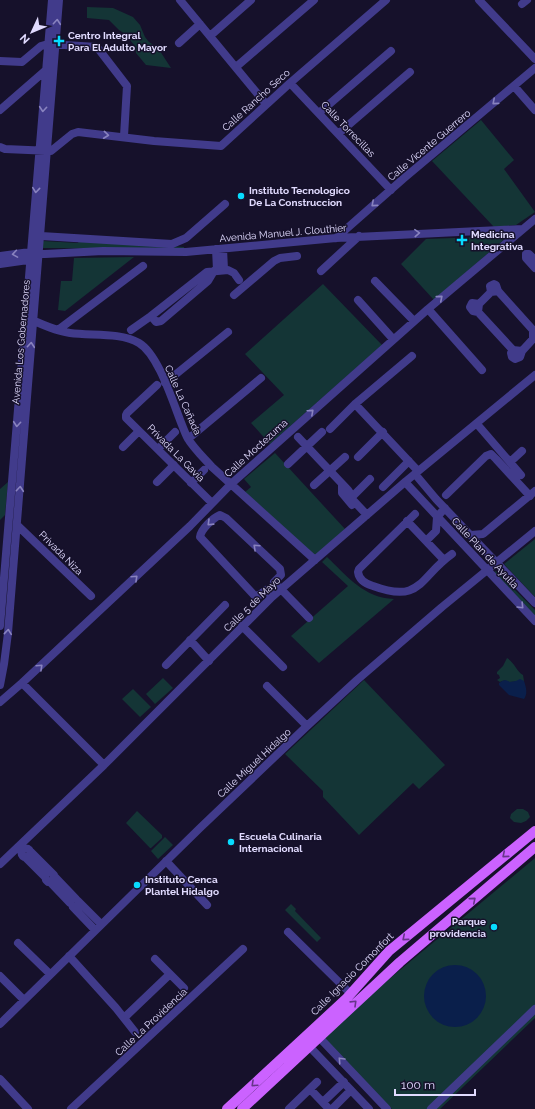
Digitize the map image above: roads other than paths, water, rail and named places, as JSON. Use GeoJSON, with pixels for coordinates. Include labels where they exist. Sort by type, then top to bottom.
{"type":"FeatureCollection","features":[{"type":"Feature","properties":{"kind":"main road","name":"Calle Ignacio Comonfort"},"geometry":{"type":"LineString","coordinates":[[316,1034],[389,951],[535,831]]}},
{"type":"Feature","properties":{"kind":"main road","name":"Calle Ignacio Comonfort"},"geometry":{"type":"LineString","coordinates":[[227,1109],[535,848]]}},
{"type":"Feature","properties":{"kind":"main road","name":"Calle Ignacio Comonfort"},"geometry":{"type":"LineString","coordinates":[[242,1109],[306,1043]]}},
{"type":"Feature","properties":{"kind":"street","name":"Avenida Los Gobernadores"},"geometry":{"type":"LineString","coordinates":[[0,626],[3,565],[14,504],[36,255],[52,44],[52,0]]}},
{"type":"Feature","properties":{"kind":"street","name":"Avenida Los Gobernadores"},"geometry":{"type":"LineString","coordinates":[[36,255],[41,236],[46,70],[59,0]]}},
{"type":"Feature","properties":{"kind":"street"},"geometry":{"type":"LineString","coordinates":[[210,36],[251,0]]}},
{"type":"Feature","properties":{"kind":"street"},"geometry":{"type":"LineString","coordinates":[[236,67],[314,0]]}},
{"type":"Feature","properties":{"kind":"street"},"geometry":{"type":"LineString","coordinates":[[479,0],[535,59]]}},
{"type":"Feature","properties":{"kind":"street"},"geometry":{"type":"LineString","coordinates":[[183,1],[266,104]]}},
{"type":"Feature","properties":{"kind":"street","name":"Calle Rancho Seco"},"geometry":{"type":"LineString","coordinates":[[44,151],[54,150],[72,134],[78,132],[124,136],[154,141],[221,146],[266,104],[384,1]]}},
{"type":"Feature","properties":{"kind":"street"},"geometry":{"type":"LineString","coordinates":[[179,43],[200,24]]}},
{"type":"Feature","properties":{"kind":"street"},"geometry":{"type":"LineString","coordinates":[[0,62],[22,62],[41,46],[52,44],[97,47],[124,80],[128,89],[124,136]]}},
{"type":"Feature","properties":{"kind":"street"},"geometry":{"type":"LineString","coordinates":[[319,113],[391,51]]}},
{"type":"Feature","properties":{"kind":"street"},"geometry":{"type":"LineString","coordinates":[[0,110],[46,70]]}},
{"type":"Feature","properties":{"kind":"street"},"geometry":{"type":"LineString","coordinates":[[338,134],[410,72]]}},
{"type":"Feature","properties":{"kind":"street","name":"Calle Vicente Guerrero"},"geometry":{"type":"LineString","coordinates":[[336,238],[514,86],[534,72]]}},
{"type":"Feature","properties":{"kind":"street","name":"Calle Torrecillas"},"geometry":{"type":"LineString","coordinates":[[290,83],[391,190]]}},
{"type":"Feature","properties":{"kind":"street"},"geometry":{"type":"LineString","coordinates":[[514,86],[535,110]]}},
{"type":"Feature","properties":{"kind":"street"},"geometry":{"type":"LineString","coordinates":[[0,147],[5,149],[44,151]]}},
{"type":"Feature","properties":{"kind":"street"},"geometry":{"type":"LineString","coordinates":[[41,236],[172,244],[186,238],[225,204]]}},
{"type":"Feature","properties":{"kind":"street","name":"Calle Moctezuma"},"geometry":{"type":"LineString","coordinates":[[0,702],[190,526],[231,484],[428,308],[535,219]]}},
{"type":"Feature","properties":{"kind":"street","name":"Avenida Manuel J. Clouthier"},"geometry":{"type":"LineString","coordinates":[[36,255],[103,251],[186,252],[359,236],[522,229]]}},
{"type":"Feature","properties":{"kind":"street"},"geometry":{"type":"LineString","coordinates":[[321,271],[359,236]]}},
{"type":"Feature","properties":{"kind":"street"},"geometry":{"type":"LineString","coordinates":[[280,244],[280,258]]}},
{"type":"Feature","properties":{"kind":"street"},"geometry":{"type":"LineString","coordinates":[[131,330],[151,316],[156,322],[162,321],[208,281],[218,270],[220,249]]}},
{"type":"Feature","properties":{"kind":"street"},"geometry":{"type":"LineString","coordinates":[[533,254],[526,254],[526,257],[535,268]]}},
{"type":"Feature","properties":{"kind":"street"},"geometry":{"type":"LineString","coordinates":[[0,256],[36,255]]}},
{"type":"Feature","properties":{"kind":"street"},"geometry":{"type":"LineString","coordinates":[[0,264],[36,255]]}},
{"type":"Feature","properties":{"kind":"street"},"geometry":{"type":"LineString","coordinates":[[234,295],[268,265],[280,258],[297,256]]}},
{"type":"Feature","properties":{"kind":"street"},"geometry":{"type":"LineString","coordinates":[[58,330],[143,266]]}},
{"type":"Feature","properties":{"kind":"street"},"geometry":{"type":"LineString","coordinates":[[218,270],[231,272],[239,280]]}},
{"type":"Feature","properties":{"kind":"street"},"geometry":{"type":"LineString","coordinates":[[375,281],[414,321]]}},
{"type":"Feature","properties":{"kind":"street"},"geometry":{"type":"LineString","coordinates":[[494,292],[534,330],[533,342],[522,351],[512,350],[478,308],[494,292]]}},
{"type":"Feature","properties":{"kind":"street"},"geometry":{"type":"LineString","coordinates":[[358,300],[393,339]]}},
{"type":"Feature","properties":{"kind":"street"},"geometry":{"type":"LineString","coordinates":[[428,308],[482,370]]}},
{"type":"Feature","properties":{"kind":"street","name":"Calle La Cañada"},"geometry":{"type":"LineString","coordinates":[[30,319],[70,333],[130,339],[140,344],[154,360],[161,384],[188,439],[212,467],[315,560]]}},
{"type":"Feature","properties":{"kind":"street"},"geometry":{"type":"LineString","coordinates":[[161,384],[228,332]]}},
{"type":"Feature","properties":{"kind":"street"},"geometry":{"type":"LineString","coordinates":[[288,464],[355,404],[412,356]]}},
{"type":"Feature","properties":{"kind":"street","name":"Calle 5 de Mayo"},"geometry":{"type":"LineString","coordinates":[[0,864],[104,765],[272,597],[412,476],[535,375]]}},
{"type":"Feature","properties":{"kind":"street"},"geometry":{"type":"LineString","coordinates":[[188,439],[261,378]]}},
{"type":"Feature","properties":{"kind":"street","name":"Privada La Gavia"},"geometry":{"type":"LineString","coordinates":[[161,384],[127,413],[126,418],[212,503]]}},
{"type":"Feature","properties":{"kind":"street"},"geometry":{"type":"LineString","coordinates":[[355,404],[409,461],[412,476]]}},
{"type":"Feature","properties":{"kind":"street"},"geometry":{"type":"LineString","coordinates":[[477,424],[521,475]]}},
{"type":"Feature","properties":{"kind":"street"},"geometry":{"type":"LineString","coordinates":[[123,447],[139,431]]}},
{"type":"Feature","properties":{"kind":"street"},"geometry":{"type":"LineString","coordinates":[[158,449],[175,432]]}},
{"type":"Feature","properties":{"kind":"street"},"geometry":{"type":"LineString","coordinates":[[358,457],[383,432]]}},
{"type":"Feature","properties":{"kind":"street"},"geometry":{"type":"LineString","coordinates":[[298,437],[350,493],[351,498],[365,516]]}},
{"type":"Feature","properties":{"kind":"street"},"geometry":{"type":"LineString","coordinates":[[510,462],[522,451]]}},
{"type":"Feature","properties":{"kind":"street"},"geometry":{"type":"LineString","coordinates":[[446,495],[486,456],[491,454],[532,494],[483,534],[471,535]]}},
{"type":"Feature","properties":{"kind":"street"},"geometry":{"type":"LineString","coordinates":[[314,486],[346,457]]}},
{"type":"Feature","properties":{"kind":"street"},"geometry":{"type":"LineString","coordinates":[[383,487],[402,470],[409,461]]}},
{"type":"Feature","properties":{"kind":"street"},"geometry":{"type":"LineString","coordinates":[[157,482],[174,465]]}},
{"type":"Feature","properties":{"kind":"street"},"geometry":{"type":"LineString","coordinates":[[191,483],[204,470]]}},
{"type":"Feature","properties":{"kind":"street"},"geometry":{"type":"LineString","coordinates":[[402,470],[406,471],[412,476]]}},
{"type":"Feature","properties":{"kind":"street","name":"Calle Plan de Ayutla"},"geometry":{"type":"LineString","coordinates":[[412,476],[445,508],[535,603]]}},
{"type":"Feature","properties":{"kind":"street","name":"Calle Plan de Ayutla"},"geometry":{"type":"LineString","coordinates":[[412,476],[428,508],[535,621]]}},
{"type":"Feature","properties":{"kind":"street"},"geometry":{"type":"LineString","coordinates":[[351,498],[370,479]]}},
{"type":"Feature","properties":{"kind":"street"},"geometry":{"type":"LineString","coordinates":[[342,484],[343,496],[365,516]]}},
{"type":"Feature","properties":{"kind":"street"},"geometry":{"type":"LineString","coordinates":[[428,508],[436,499]]}},
{"type":"Feature","properties":{"kind":"street","name":"Avenida Los Gobernadores"},"geometry":{"type":"LineString","coordinates":[[0,685],[8,633],[17,525],[14,504]]}},
{"type":"Feature","properties":{"kind":"street","name":"Calle Plan de Ayutla"},"geometry":{"type":"LineString","coordinates":[[437,517],[445,508]]}},
{"type":"Feature","properties":{"kind":"street"},"geometry":{"type":"LineString","coordinates":[[415,514],[359,569],[358,572],[360,579],[369,585],[386,591],[412,591],[452,554]]}},
{"type":"Feature","properties":{"kind":"street"},"geometry":{"type":"LineString","coordinates":[[272,597],[266,590],[258,596],[254,595],[200,537],[201,532],[216,517],[220,515],[226,518],[280,569],[281,575],[274,582],[309,618]]}},
{"type":"Feature","properties":{"kind":"street"},"geometry":{"type":"LineString","coordinates":[[426,541],[436,530],[437,517]]}},
{"type":"Feature","properties":{"kind":"street"},"geometry":{"type":"LineString","coordinates":[[408,522],[444,560]]}},
{"type":"Feature","properties":{"kind":"street","name":"Privada Niza"},"geometry":{"type":"LineString","coordinates":[[17,525],[91,596]]}},
{"type":"Feature","properties":{"kind":"street"},"geometry":{"type":"LineString","coordinates":[[436,530],[449,530]]}},
{"type":"Feature","properties":{"kind":"street","name":"Calle Miguel Hidalgo"},"geometry":{"type":"LineString","coordinates":[[0,1024],[101,924],[307,726],[357,680],[442,607],[535,531]]}},
{"type":"Feature","properties":{"kind":"street"},"geometry":{"type":"LineString","coordinates":[[482,547],[483,534]]}},
{"type":"Feature","properties":{"kind":"street"},"geometry":{"type":"LineString","coordinates":[[166,664],[225,605]]}},
{"type":"Feature","properties":{"kind":"street"},"geometry":{"type":"LineString","coordinates":[[242,626],[282,667]]}},
{"type":"Feature","properties":{"kind":"street"},"geometry":{"type":"LineString","coordinates":[[190,640],[209,661]]}},
{"type":"Feature","properties":{"kind":"street"},"geometry":{"type":"LineString","coordinates":[[22,683],[104,765]]}},
{"type":"Feature","properties":{"kind":"street"},"geometry":{"type":"LineString","coordinates":[[267,686],[307,726]]}},
{"type":"Feature","properties":{"kind":"street"},"geometry":{"type":"LineString","coordinates":[[28,855],[75,902],[101,924]]}},
{"type":"Feature","properties":{"kind":"street"},"geometry":{"type":"LineString","coordinates":[[166,861],[207,905]]}},
{"type":"Feature","properties":{"kind":"street"},"geometry":{"type":"LineString","coordinates":[[75,902],[95,930]]}},
{"type":"Feature","properties":{"kind":"street"},"geometry":{"type":"LineString","coordinates":[[288,932],[351,994]]}},
{"type":"Feature","properties":{"kind":"street"},"geometry":{"type":"LineString","coordinates":[[18,943],[50,974]]}},
{"type":"Feature","properties":{"kind":"street","name":"Calle La Providencia"},"geometry":{"type":"LineString","coordinates":[[71,1109],[244,949]]}},
{"type":"Feature","properties":{"kind":"street"},"geometry":{"type":"LineString","coordinates":[[69,956],[116,1008],[135,1032]]}},
{"type":"Feature","properties":{"kind":"street"},"geometry":{"type":"LineString","coordinates":[[155,959],[184,988]]}},
{"type":"Feature","properties":{"kind":"street"},"geometry":{"type":"LineString","coordinates":[[124,1018],[170,974]]}},
{"type":"Feature","properties":{"kind":"street"},"geometry":{"type":"LineString","coordinates":[[0,976],[24,1000]]}},
{"type":"Feature","properties":{"kind":"street"},"geometry":{"type":"LineString","coordinates":[[430,1109],[535,1009]]}},
{"type":"Feature","properties":{"kind":"street"},"geometry":{"type":"LineString","coordinates":[[316,1034],[387,1109]]}},
{"type":"Feature","properties":{"kind":"street"},"geometry":{"type":"LineString","coordinates":[[306,1043],[369,1109]]}},
{"type":"Feature","properties":{"kind":"street"},"geometry":{"type":"LineString","coordinates":[[310,1089],[330,1109],[347,1086],[356,1077]]}},
{"type":"Feature","properties":{"kind":"street"},"geometry":{"type":"LineString","coordinates":[[0,1079],[28,1109]]}},
{"type":"Feature","properties":{"kind":"street"},"geometry":{"type":"LineString","coordinates":[[289,1109],[317,1082]]}},
{"type":"Feature","properties":{"kind":"street"},"geometry":{"type":"LineString","coordinates":[[323,1102],[347,1086]]}},
{"type":"Feature","properties":{"kind":"street"},"geometry":{"type":"LineString","coordinates":[[361,1100],[370,1092]]}},
{"type":"Feature","properties":{"kind":"water"},"geometry":{"type":"Polygon","coordinates":[[[520,679],[524,681],[526,688],[524,699],[509,695],[499,685],[499,683],[503,681],[507,680],[510,682],[520,679]]]}},
{"type":"Feature","properties":{"kind":"water"},"geometry":{"type":"Polygon","coordinates":[[[455,965],[472,970],[477,974],[481,979],[486,996],[481,1013],[477,1018],[472,1022],[455,1027],[438,1022],[433,1018],[429,1013],[424,996],[429,979],[433,974],[438,970],[455,965]]]}},
{"type":"Feature","properties":{"kind":"place","name":"Centro Integral Para El Adulto Mayor"},"geometry":{"type":"Point","coordinates":[59,41]}},
{"type":"Feature","properties":{"kind":"place","name":"Instituto Tecnologico De La Construccion"},"geometry":{"type":"Point","coordinates":[241,196]}},
{"type":"Feature","properties":{"kind":"place","name":"Medicina Integrativa"},"geometry":{"type":"Point","coordinates":[462,240]}},
{"type":"Feature","properties":{"kind":"place","name":"Escuela Culinaria Internacional"},"geometry":{"type":"Point","coordinates":[231,842]}},
{"type":"Feature","properties":{"kind":"place","name":"Instituto Cenca Plantel Hidalgo"},"geometry":{"type":"Point","coordinates":[137,885]}},
{"type":"Feature","properties":{"kind":"place","name":"Parque providencia"},"geometry":{"type":"Point","coordinates":[494,927]}}]}
